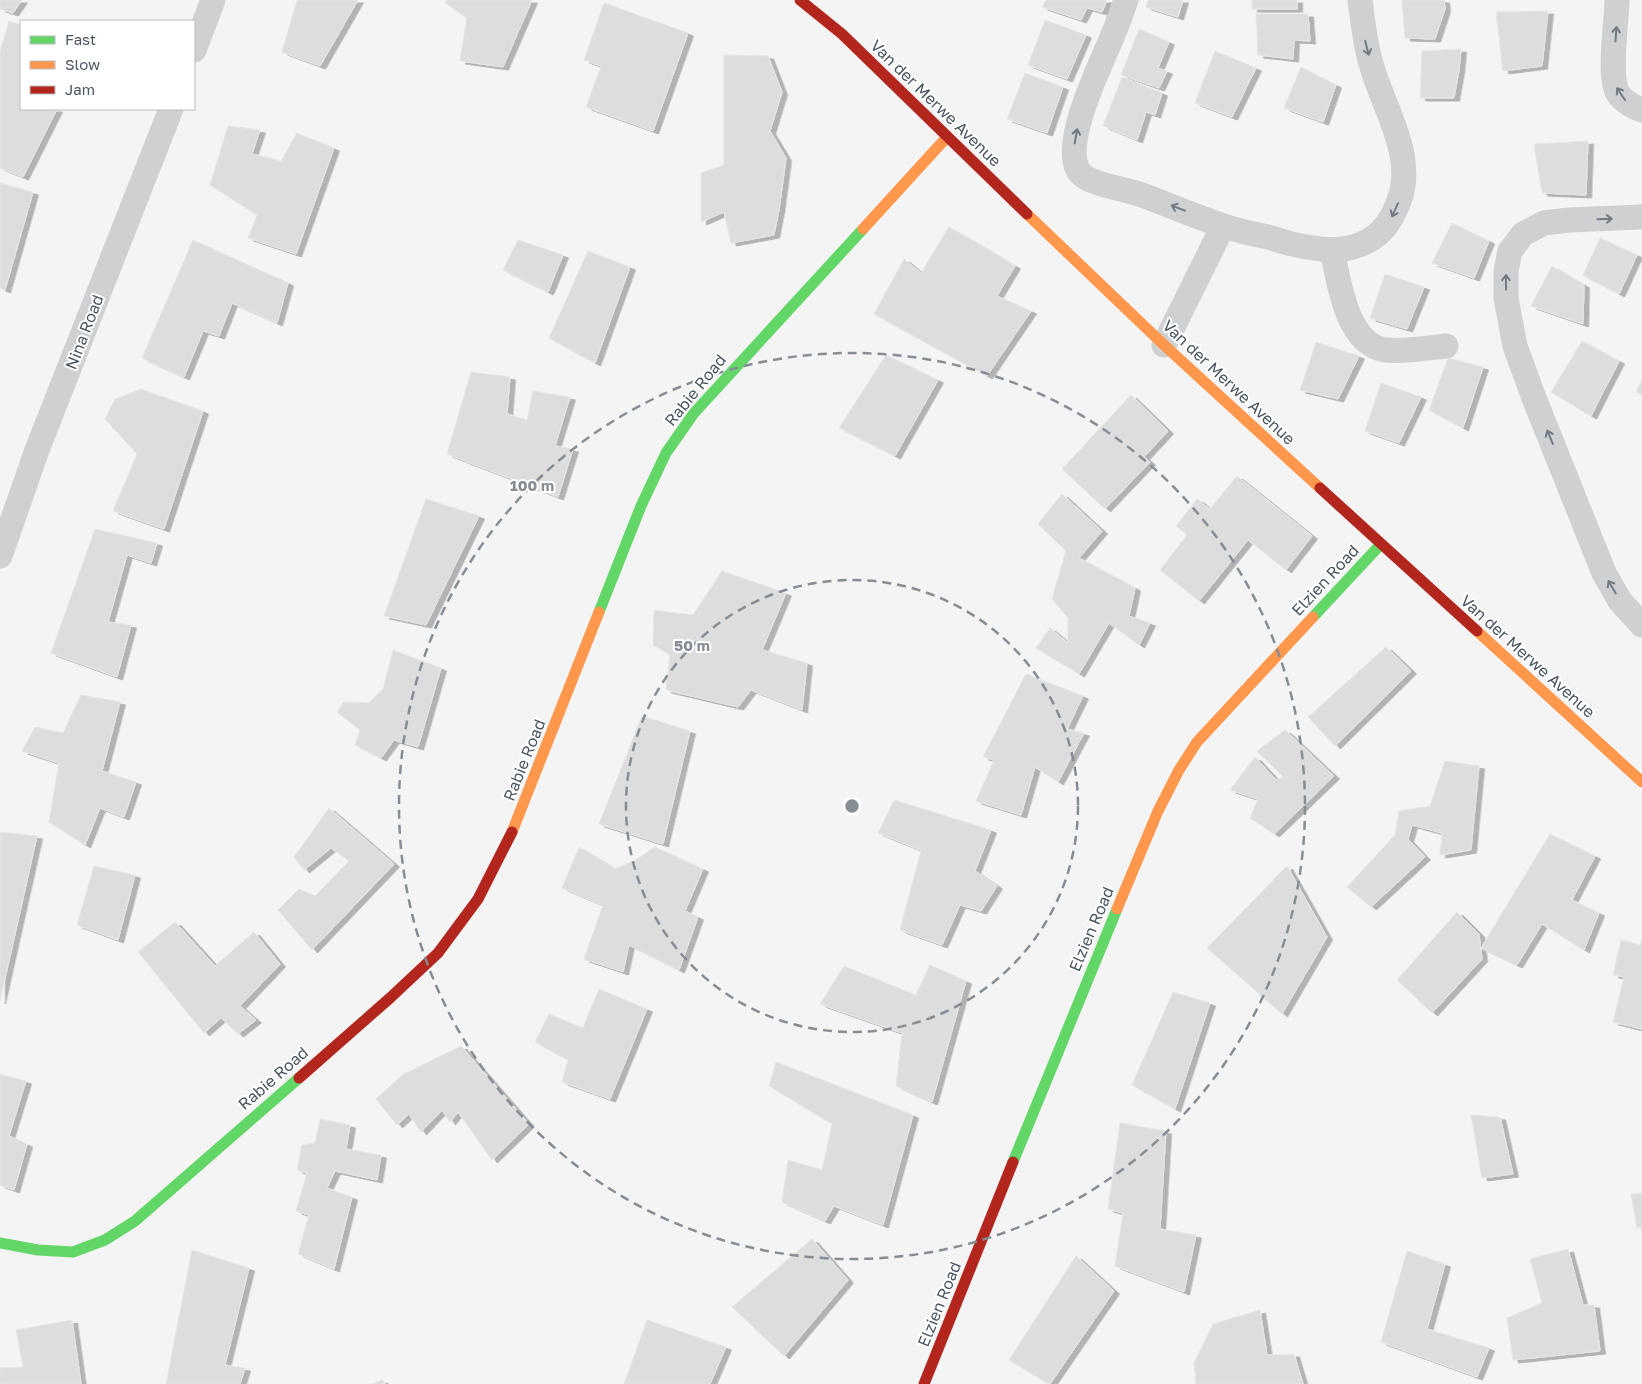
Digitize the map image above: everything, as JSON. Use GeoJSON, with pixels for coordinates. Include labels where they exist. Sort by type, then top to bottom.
{"type":"FeatureCollection","features":[{"type":"Feature","properties":{"kind":"street"},"geometry":{"type":"LineString","coordinates":[[195,47],[213,0]]}},
{"type":"Feature","properties":{"kind":"street","name":"Van der Merwe Avenue"},"geometry":{"type":"LineString","coordinates":[[800,0],[842,34],[1164,345],[1642,782]]}},
{"type":"Feature","properties":{"kind":"street"},"geometry":{"type":"LineString","coordinates":[[1126,0],[1078,124],[1074,155],[1077,168],[1081,174],[1089,179],[1139,194],[1223,226],[1299,246],[1332,250],[1352,248],[1370,242],[1383,230],[1400,199],[1404,181],[1404,163],[1393,123],[1375,76],[1365,40],[1360,0]]}},
{"type":"Feature","properties":{"kind":"street"},"geometry":{"type":"LineString","coordinates":[[1618,0],[1613,68],[1615,84],[1618,94],[1627,102],[1642,110]]}},
{"type":"Feature","properties":{"kind":"street","name":"Nina Road"},"geometry":{"type":"LineString","coordinates":[[0,556],[41,441],[171,110]]}},
{"type":"Feature","properties":{"kind":"street","name":"Rabie Road"},"geometry":{"type":"LineString","coordinates":[[0,1243],[38,1250],[73,1252],[105,1240],[135,1221],[390,998],[438,953],[478,899],[513,831],[641,506],[666,453],[694,413],[947,136]]}},
{"type":"Feature","properties":{"kind":"street"},"geometry":{"type":"LineString","coordinates":[[1642,217],[1544,223],[1523,234],[1510,251],[1506,271],[1506,298],[1515,346],[1604,573],[1620,601],[1642,625]]}},
{"type":"Feature","properties":{"kind":"street"},"geometry":{"type":"LineString","coordinates":[[1164,345],[1223,226]]}},
{"type":"Feature","properties":{"kind":"street"},"geometry":{"type":"LineString","coordinates":[[1332,250],[1341,292],[1350,320],[1359,334],[1371,345],[1384,350],[1446,346]]}},
{"type":"Feature","properties":{"kind":"street","name":"Elzien Road"},"geometry":{"type":"LineString","coordinates":[[924,1384],[1041,1092],[1158,811],[1179,770],[1197,742],[1381,544]]}},
{"type":"Feature","properties":{"kind":"building"},"geometry":{"type":"Polygon","coordinates":[[[0,0],[22,0],[13,13],[0,9],[0,0]]]}},
{"type":"Feature","properties":{"kind":"building"},"geometry":{"type":"Polygon","coordinates":[[[297,0],[358,0],[320,66],[282,52],[297,0]]]}},
{"type":"Feature","properties":{"kind":"building"},"geometry":{"type":"Polygon","coordinates":[[[447,0],[532,0],[503,67],[460,61],[467,18],[445,3],[447,0]]]}},
{"type":"Feature","properties":{"kind":"building"},"geometry":{"type":"Polygon","coordinates":[[[1046,0],[1107,0],[1102,12],[1087,8],[1081,20],[1042,7],[1046,0]]]}},
{"type":"Feature","properties":{"kind":"building"},"geometry":{"type":"Polygon","coordinates":[[[1148,0],[1183,0],[1178,17],[1146,7],[1148,0]]]}},
{"type":"Feature","properties":{"kind":"building"},"geometry":{"type":"Polygon","coordinates":[[[1252,0],[1297,0],[1297,9],[1252,9],[1252,0]]]}},
{"type":"Feature","properties":{"kind":"building"},"geometry":{"type":"Polygon","coordinates":[[[1402,0],[1444,0],[1445,9],[1435,39],[1405,38],[1402,0]]]}},
{"type":"Feature","properties":{"kind":"building"},"geometry":{"type":"Polygon","coordinates":[[[604,3],[688,33],[653,131],[586,107],[601,66],[584,60],[604,3]]]}},
{"type":"Feature","properties":{"kind":"building"},"geometry":{"type":"Polygon","coordinates":[[[1548,11],[1542,66],[1503,71],[1496,12],[1548,11]]]}},
{"type":"Feature","properties":{"kind":"building"},"geometry":{"type":"Polygon","coordinates":[[[1256,14],[1308,14],[1310,41],[1294,40],[1293,59],[1258,55],[1256,14]]]}},
{"type":"Feature","properties":{"kind":"building"},"geometry":{"type":"Polygon","coordinates":[[[1045,20],[1086,35],[1067,79],[1028,65],[1045,20]]]}},
{"type":"Feature","properties":{"kind":"building"},"geometry":{"type":"Polygon","coordinates":[[[9,21],[20,25],[20,110],[56,110],[23,177],[0,168],[0,52],[9,21]]]}},
{"type":"Feature","properties":{"kind":"building"},"geometry":{"type":"Polygon","coordinates":[[[1139,29],[1169,42],[1158,68],[1167,71],[1159,88],[1121,75],[1139,29]]]}},
{"type":"Feature","properties":{"kind":"building"},"geometry":{"type":"Polygon","coordinates":[[[1461,49],[1454,98],[1420,98],[1422,51],[1461,49]]]}},
{"type":"Feature","properties":{"kind":"building"},"geometry":{"type":"Polygon","coordinates":[[[1215,51],[1256,68],[1232,117],[1195,103],[1215,51]]]}},
{"type":"Feature","properties":{"kind":"building"},"geometry":{"type":"Polygon","coordinates":[[[724,55],[768,56],[782,92],[770,131],[786,158],[774,235],[731,243],[724,212],[701,222],[701,173],[724,165],[724,55]]]}},
{"type":"Feature","properties":{"kind":"building"},"geometry":{"type":"Polygon","coordinates":[[[1301,67],[1336,85],[1323,122],[1284,108],[1301,67]]]}},
{"type":"Feature","properties":{"kind":"building"},"geometry":{"type":"Polygon","coordinates":[[[1025,73],[1063,87],[1047,133],[1007,119],[1025,73]]]}},
{"type":"Feature","properties":{"kind":"building"},"geometry":{"type":"Polygon","coordinates":[[[1122,77],[1162,93],[1155,115],[1146,112],[1137,140],[1103,126],[1122,77]]]}},
{"type":"Feature","properties":{"kind":"building"},"geometry":{"type":"Polygon","coordinates":[[[228,126],[260,130],[252,154],[281,161],[297,133],[334,148],[296,254],[248,238],[257,215],[210,185],[228,126]]]}},
{"type":"Feature","properties":{"kind":"building"},"geometry":{"type":"Polygon","coordinates":[[[1588,141],[1586,195],[1542,193],[1534,144],[1588,141]]]}},
{"type":"Feature","properties":{"kind":"building"},"geometry":{"type":"Polygon","coordinates":[[[0,183],[33,192],[5,290],[0,288],[0,183]]]}},
{"type":"Feature","properties":{"kind":"building"},"geometry":{"type":"Polygon","coordinates":[[[1452,223],[1489,241],[1474,278],[1432,263],[1452,223]]]}},
{"type":"Feature","properties":{"kind":"building"},"geometry":{"type":"Polygon","coordinates":[[[949,227],[1015,266],[997,296],[1031,311],[987,376],[874,314],[904,259],[921,273],[949,227]]]}},
{"type":"Feature","properties":{"kind":"building"},"geometry":{"type":"Polygon","coordinates":[[[1600,238],[1637,255],[1619,294],[1583,275],[1600,238]]]}},
{"type":"Feature","properties":{"kind":"building"},"geometry":{"type":"Polygon","coordinates":[[[193,240],[288,283],[277,323],[232,303],[219,336],[203,331],[184,377],[142,358],[193,240]]]}},
{"type":"Feature","properties":{"kind":"building"},"geometry":{"type":"Polygon","coordinates":[[[518,240],[563,255],[548,292],[503,270],[518,240]]]}},
{"type":"Feature","properties":{"kind":"building"},"geometry":{"type":"Polygon","coordinates":[[[588,251],[630,267],[595,363],[549,338],[588,251]]]}},
{"type":"Feature","properties":{"kind":"building"},"geometry":{"type":"Polygon","coordinates":[[[1552,266],[1584,285],[1583,324],[1531,306],[1552,266]]]}},
{"type":"Feature","properties":{"kind":"building"},"geometry":{"type":"Polygon","coordinates":[[[1385,274],[1424,287],[1407,329],[1370,318],[1385,274]]]}},
{"type":"Feature","properties":{"kind":"building"},"geometry":{"type":"Polygon","coordinates":[[[1582,341],[1619,361],[1591,416],[1551,392],[1582,341]]]}},
{"type":"Feature","properties":{"kind":"building"},"geometry":{"type":"Polygon","coordinates":[[[1316,342],[1359,356],[1338,399],[1300,390],[1316,342]]]}},
{"type":"Feature","properties":{"kind":"building"},"geometry":{"type":"Polygon","coordinates":[[[886,355],[938,380],[895,456],[839,428],[886,355]]]}},
{"type":"Feature","properties":{"kind":"building"},"geometry":{"type":"Polygon","coordinates":[[[1448,358],[1483,367],[1463,428],[1429,410],[1448,358]]]}},
{"type":"Feature","properties":{"kind":"building"},"geometry":{"type":"Polygon","coordinates":[[[471,372],[510,377],[507,414],[527,420],[533,391],[570,397],[555,446],[573,449],[558,497],[447,454],[471,372]]]}},
{"type":"Feature","properties":{"kind":"building"},"geometry":{"type":"Polygon","coordinates":[[[1642,380],[1642,395],[1636,392],[1642,380]]]}},
{"type":"Feature","properties":{"kind":"building"},"geometry":{"type":"Polygon","coordinates":[[[1381,383],[1421,397],[1399,443],[1365,431],[1381,383]]]}},
{"type":"Feature","properties":{"kind":"building"},"geometry":{"type":"Polygon","coordinates":[[[141,389],[203,411],[164,529],[113,511],[137,454],[105,419],[115,399],[141,389]]]}},
{"type":"Feature","properties":{"kind":"building"},"geometry":{"type":"Polygon","coordinates":[[[1131,395],[1168,431],[1144,457],[1150,462],[1105,509],[1062,469],[1131,395]]]}},
{"type":"Feature","properties":{"kind":"building"},"geometry":{"type":"Polygon","coordinates":[[[1237,476],[1312,536],[1286,570],[1248,540],[1199,601],[1160,570],[1187,535],[1176,526],[1197,499],[1210,509],[1237,476]]]}},
{"type":"Feature","properties":{"kind":"building"},"geometry":{"type":"Polygon","coordinates":[[[1062,494],[1102,531],[1079,558],[1135,588],[1129,616],[1150,623],[1139,645],[1109,623],[1079,674],[1036,648],[1050,628],[1068,643],[1068,618],[1052,599],[1066,551],[1038,524],[1062,494]]]}},
{"type":"Feature","properties":{"kind":"building"},"geometry":{"type":"Polygon","coordinates":[[[426,499],[479,516],[426,625],[384,616],[426,499]]]}},
{"type":"Feature","properties":{"kind":"building"},"geometry":{"type":"Polygon","coordinates":[[[95,529],[157,543],[151,563],[127,555],[108,622],[131,625],[117,677],[51,653],[95,529]]]}},
{"type":"Feature","properties":{"kind":"building"},"geometry":{"type":"Polygon","coordinates":[[[722,571],[786,593],[762,650],[807,663],[802,710],[751,690],[738,707],[666,690],[670,655],[653,645],[654,610],[693,615],[722,571]]]}},
{"type":"Feature","properties":{"kind":"building"},"geometry":{"type":"Polygon","coordinates":[[[1386,647],[1411,671],[1335,746],[1308,717],[1386,647]]]}},
{"type":"Feature","properties":{"kind":"building"},"geometry":{"type":"Polygon","coordinates":[[[393,650],[441,668],[418,747],[394,740],[381,758],[355,745],[360,730],[337,712],[344,702],[369,703],[383,689],[393,650]]]}},
{"type":"Feature","properties":{"kind":"building"},"geometry":{"type":"Polygon","coordinates":[[[1026,674],[1083,696],[1067,729],[1084,733],[1058,782],[1035,767],[1021,815],[976,801],[994,760],[983,757],[1026,674]]]}},
{"type":"Feature","properties":{"kind":"building"},"geometry":{"type":"Polygon","coordinates":[[[81,695],[120,702],[102,771],[136,782],[124,817],[100,808],[85,845],[49,822],[59,763],[22,751],[35,727],[63,733],[81,695]]]}},
{"type":"Feature","properties":{"kind":"building"},"geometry":{"type":"Polygon","coordinates":[[[642,716],[690,731],[663,844],[599,824],[642,716]]]}},
{"type":"Feature","properties":{"kind":"building"},"geometry":{"type":"Polygon","coordinates":[[[1285,730],[1334,776],[1274,834],[1250,818],[1258,799],[1230,790],[1255,757],[1276,780],[1283,777],[1257,751],[1285,730]]]}},
{"type":"Feature","properties":{"kind":"building"},"geometry":{"type":"Polygon","coordinates":[[[1445,761],[1479,766],[1471,850],[1440,855],[1442,833],[1412,825],[1408,839],[1425,857],[1371,907],[1347,887],[1395,835],[1399,811],[1430,806],[1445,761]]]}},
{"type":"Feature","properties":{"kind":"building"},"geometry":{"type":"Polygon","coordinates":[[[894,800],[991,830],[975,871],[997,886],[981,911],[960,905],[942,945],[900,930],[921,850],[878,833],[894,800]]]}},
{"type":"Feature","properties":{"kind":"building"},"geometry":{"type":"Polygon","coordinates":[[[329,808],[394,864],[312,950],[278,910],[299,889],[315,896],[349,861],[331,848],[304,870],[294,857],[329,808]]]}},
{"type":"Feature","properties":{"kind":"building"},"geometry":{"type":"Polygon","coordinates":[[[0,832],[37,836],[0,1001],[0,832]]]}},
{"type":"Feature","properties":{"kind":"building"},"geometry":{"type":"Polygon","coordinates":[[[1550,834],[1595,856],[1572,900],[1599,913],[1584,950],[1542,924],[1517,965],[1481,948],[1550,834]]]}},
{"type":"Feature","properties":{"kind":"building"},"geometry":{"type":"Polygon","coordinates":[[[579,847],[615,869],[634,861],[655,847],[703,869],[685,911],[698,917],[679,970],[629,945],[623,972],[584,959],[603,905],[562,888],[579,847]]]}},
{"type":"Feature","properties":{"kind":"building"},"geometry":{"type":"Polygon","coordinates":[[[94,866],[135,875],[118,940],[77,925],[94,866]]]}},
{"type":"Feature","properties":{"kind":"building"},"geometry":{"type":"Polygon","coordinates":[[[1287,866],[1327,937],[1282,1014],[1207,948],[1287,866]]]}},
{"type":"Feature","properties":{"kind":"building"},"geometry":{"type":"Polygon","coordinates":[[[1457,912],[1479,934],[1482,959],[1432,1013],[1397,980],[1457,912]]]}},
{"type":"Feature","properties":{"kind":"building"},"geometry":{"type":"Polygon","coordinates":[[[175,922],[215,966],[254,932],[280,964],[240,1006],[256,1020],[238,1034],[221,1018],[204,1033],[138,952],[175,922]]]}},
{"type":"Feature","properties":{"kind":"building"},"geometry":{"type":"Polygon","coordinates":[[[1642,937],[1642,1029],[1613,1022],[1624,977],[1613,975],[1621,940],[1640,945],[1642,937]]]}},
{"type":"Feature","properties":{"kind":"building"},"geometry":{"type":"Polygon","coordinates":[[[930,965],[966,981],[932,1102],[896,1086],[902,1033],[820,1004],[844,966],[916,995],[930,965]]]}},
{"type":"Feature","properties":{"kind":"building"},"geometry":{"type":"Polygon","coordinates":[[[599,989],[647,1009],[610,1099],[562,1082],[568,1060],[535,1042],[549,1014],[583,1028],[599,989]]]}},
{"type":"Feature","properties":{"kind":"building"},"geometry":{"type":"Polygon","coordinates":[[[1173,992],[1210,1003],[1175,1109],[1132,1085],[1173,992]]]}},
{"type":"Feature","properties":{"kind":"building"},"geometry":{"type":"Polygon","coordinates":[[[461,1046],[529,1124],[492,1160],[458,1112],[450,1122],[442,1110],[421,1132],[409,1114],[397,1125],[376,1099],[402,1075],[461,1046]]]}},
{"type":"Feature","properties":{"kind":"building"},"geometry":{"type":"Polygon","coordinates":[[[776,1062],[913,1115],[883,1225],[834,1206],[825,1221],[782,1202],[788,1160],[822,1170],[832,1124],[769,1086],[776,1062]]]}},
{"type":"Feature","properties":{"kind":"building"},"geometry":{"type":"Polygon","coordinates":[[[0,1074],[26,1081],[9,1136],[27,1144],[14,1190],[0,1185],[0,1074]]]}},
{"type":"Feature","properties":{"kind":"building"},"geometry":{"type":"Polygon","coordinates":[[[1471,1115],[1500,1117],[1513,1174],[1482,1178],[1471,1115]]]}},
{"type":"Feature","properties":{"kind":"building"},"geometry":{"type":"Polygon","coordinates":[[[320,1119],[350,1125],[346,1149],[381,1155],[377,1180],[335,1171],[327,1188],[352,1197],[334,1269],[298,1254],[309,1215],[296,1211],[307,1173],[297,1170],[302,1145],[315,1143],[320,1119]]]}},
{"type":"Feature","properties":{"kind":"building"},"geometry":{"type":"Polygon","coordinates":[[[1120,1123],[1166,1131],[1160,1229],[1196,1235],[1184,1292],[1115,1266],[1123,1213],[1108,1209],[1120,1123]]]}},
{"type":"Feature","properties":{"kind":"building"},"geometry":{"type":"Polygon","coordinates":[[[1642,1193],[1642,1227],[1637,1228],[1631,1194],[1642,1193]]]}},
{"type":"Feature","properties":{"kind":"building"},"geometry":{"type":"Polygon","coordinates":[[[812,1239],[848,1280],[784,1356],[732,1307],[812,1239]]]}},
{"type":"Feature","properties":{"kind":"building"},"geometry":{"type":"Polygon","coordinates":[[[1568,1249],[1583,1305],[1594,1305],[1600,1351],[1513,1360],[1507,1318],[1542,1303],[1530,1259],[1568,1249]]]}},
{"type":"Feature","properties":{"kind":"building"},"geometry":{"type":"Polygon","coordinates":[[[192,1250],[249,1268],[225,1365],[245,1368],[240,1384],[166,1384],[192,1250]]]}},
{"type":"Feature","properties":{"kind":"building"},"geometry":{"type":"Polygon","coordinates":[[[1407,1251],[1445,1264],[1427,1329],[1489,1348],[1477,1377],[1381,1342],[1407,1251]]]}},
{"type":"Feature","properties":{"kind":"building"},"geometry":{"type":"Polygon","coordinates":[[[1076,1256],[1114,1291],[1049,1384],[1009,1360],[1076,1256]]]}},
{"type":"Feature","properties":{"kind":"building"},"geometry":{"type":"Polygon","coordinates":[[[1260,1310],[1267,1355],[1294,1354],[1303,1384],[1196,1384],[1194,1363],[1213,1324],[1260,1310]]]}},
{"type":"Feature","properties":{"kind":"building"},"geometry":{"type":"Polygon","coordinates":[[[72,1320],[81,1384],[0,1384],[0,1368],[23,1367],[16,1330],[72,1320]]]}},
{"type":"Feature","properties":{"kind":"building"},"geometry":{"type":"Polygon","coordinates":[[[647,1320],[726,1347],[710,1384],[624,1384],[647,1320]]]}},
{"type":"Feature","properties":{"kind":"building"},"geometry":{"type":"Polygon","coordinates":[[[382,1380],[385,1384],[372,1384],[382,1380]]]}},
{"type":"Feature","properties":{"kind":"traffic: fast"},"geometry":{"type":"LineString","coordinates":[[599,612],[641,506],[666,453],[694,413],[863,229]]}},
{"type":"Feature","properties":{"kind":"traffic: fast"},"geometry":{"type":"LineString","coordinates":[[1313,617],[1381,544]]}},
{"type":"Feature","properties":{"kind":"traffic: fast"},"geometry":{"type":"LineString","coordinates":[[1013,1162],[1117,909]]}},
{"type":"Feature","properties":{"kind":"traffic: fast"},"geometry":{"type":"LineString","coordinates":[[0,1243],[38,1250],[73,1252],[105,1240],[135,1221],[299,1078]]}},
{"type":"Feature","properties":{"kind":"traffic: slow"},"geometry":{"type":"LineString","coordinates":[[863,229],[947,137]]}},
{"type":"Feature","properties":{"kind":"traffic: slow"},"geometry":{"type":"LineString","coordinates":[[1027,214],[1164,345],[1320,488]]}},
{"type":"Feature","properties":{"kind":"traffic: slow"},"geometry":{"type":"LineString","coordinates":[[512,832],[599,612]]}},
{"type":"Feature","properties":{"kind":"traffic: slow"},"geometry":{"type":"LineString","coordinates":[[1117,909],[1158,811],[1179,770],[1197,742],[1313,617]]}},
{"type":"Feature","properties":{"kind":"traffic: slow"},"geometry":{"type":"LineString","coordinates":[[1477,631],[1642,782]]}},
{"type":"Feature","properties":{"kind":"traffic: jam"},"geometry":{"type":"LineString","coordinates":[[800,0],[842,34],[1027,214]]}},
{"type":"Feature","properties":{"kind":"traffic: jam"},"geometry":{"type":"LineString","coordinates":[[1320,488],[1477,631]]}},
{"type":"Feature","properties":{"kind":"traffic: jam"},"geometry":{"type":"LineString","coordinates":[[299,1078],[438,953],[478,899],[512,832]]}},
{"type":"Feature","properties":{"kind":"traffic: jam"},"geometry":{"type":"LineString","coordinates":[[924,1384],[1013,1162]]}}]}
